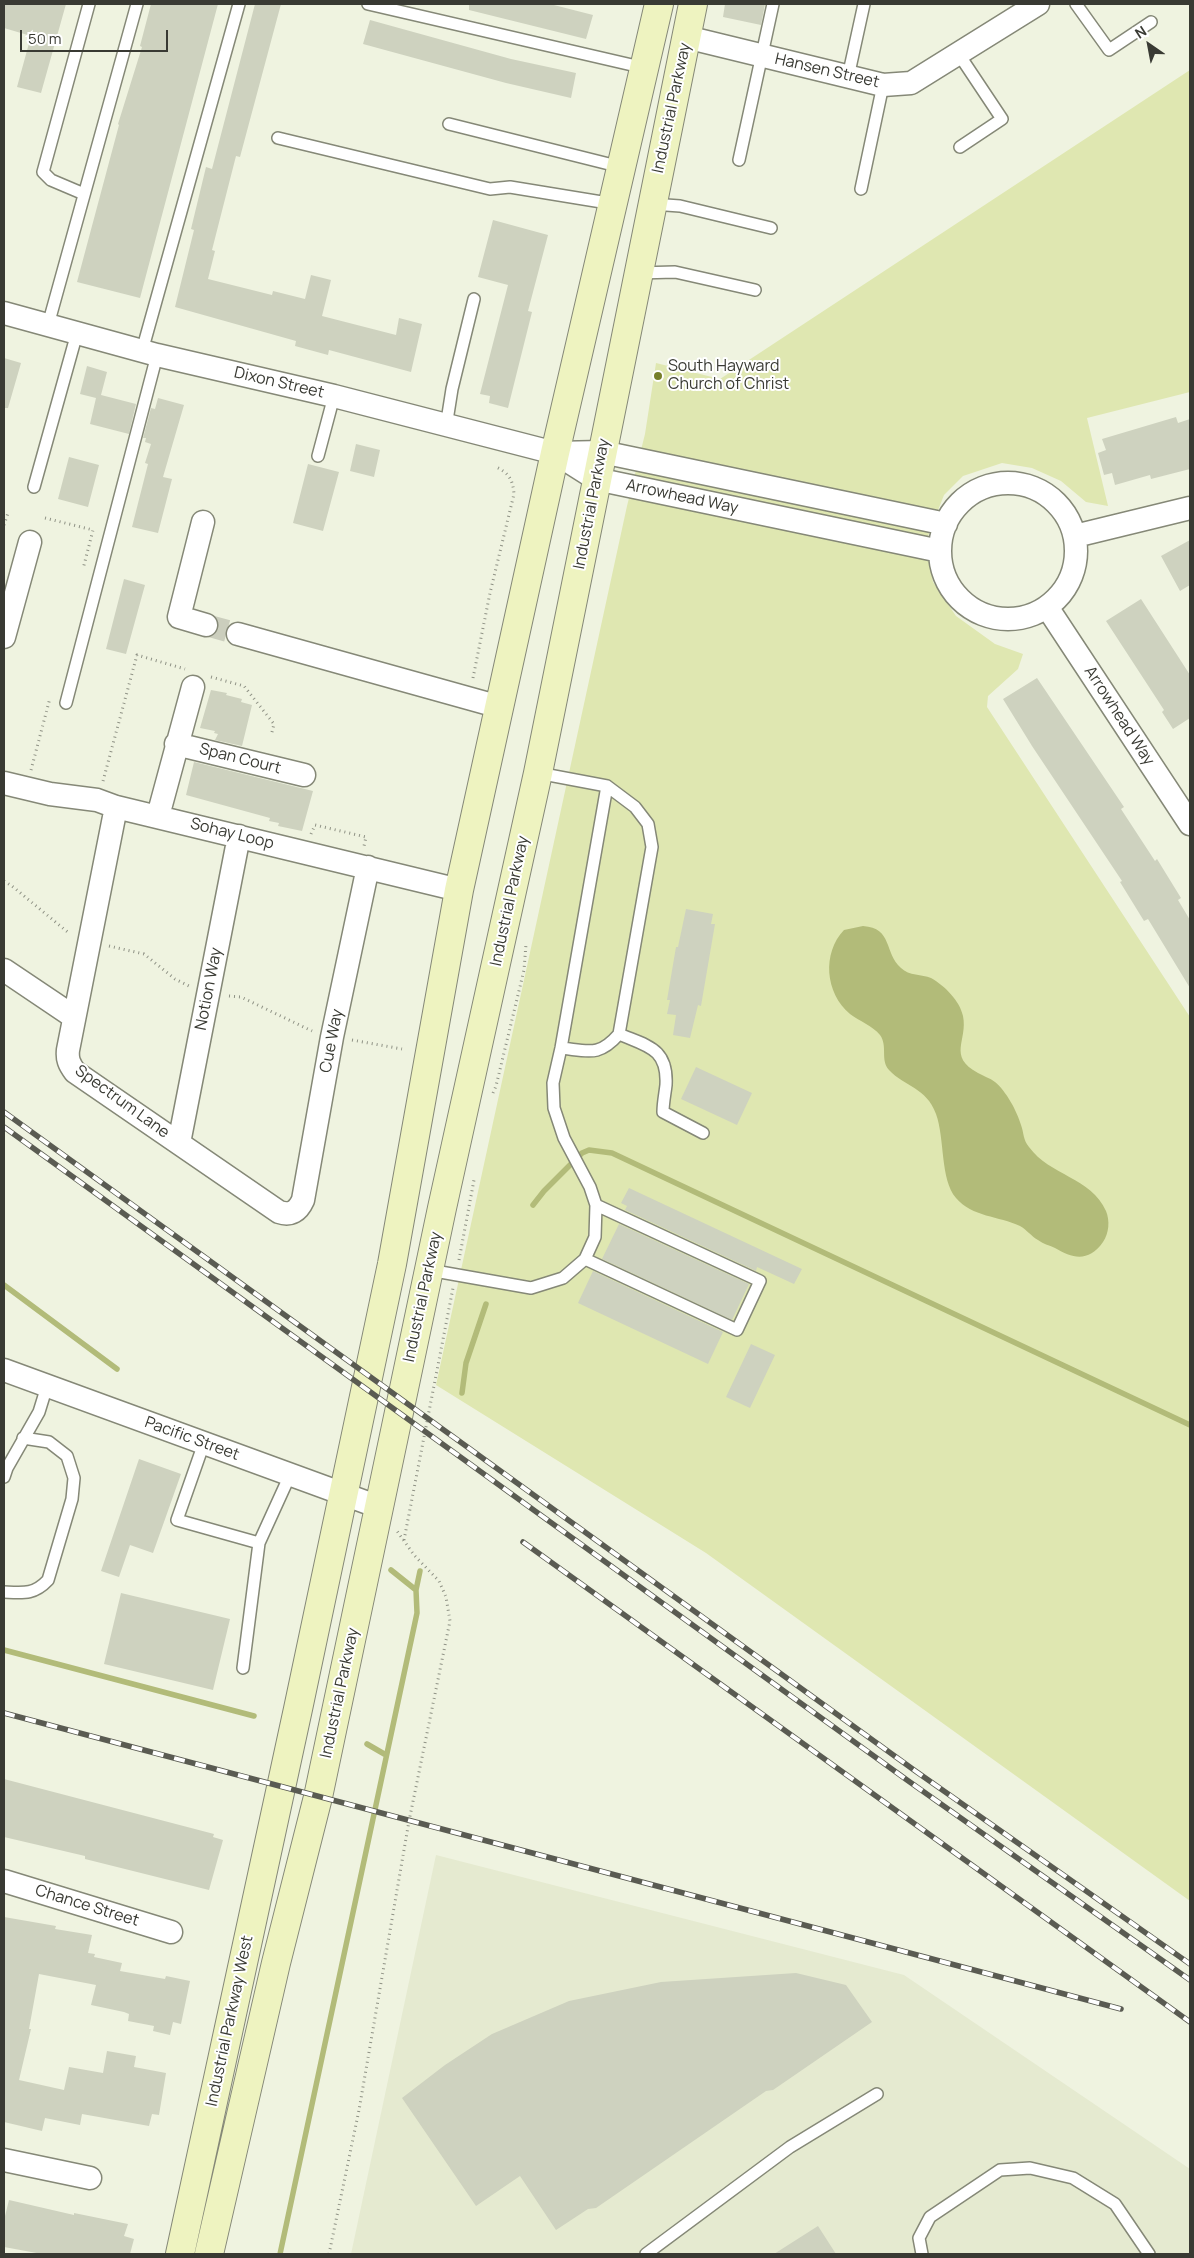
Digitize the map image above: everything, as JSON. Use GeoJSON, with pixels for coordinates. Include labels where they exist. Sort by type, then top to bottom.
{"type":"FeatureCollection","features":[{"type":"Feature","properties":{"kind":"main road"},"geometry":{"type":"LineString","coordinates":[[344,1495],[392,1264],[459,890],[555,453],[660,4]]}},
{"type":"Feature","properties":{"kind":"main road","name":"Industrial Parkway"},"geometry":{"type":"LineString","coordinates":[[318,1797],[429,1270],[538,772],[693,4]]}},
{"type":"Feature","properties":{"kind":"main road","name":"Industrial Parkway West"},"geometry":{"type":"LineString","coordinates":[[180,2254],[344,1495]]}},
{"type":"Feature","properties":{"kind":"main road","name":"Industrial Parkway West"},"geometry":{"type":"LineString","coordinates":[[209,2254],[276,1963],[318,1797]]}},
{"type":"Feature","properties":{"kind":"street","name":"Hansen Street"},"geometry":{"type":"LineString","coordinates":[[686,37],[883,85],[911,83],[1038,4]]}},
{"type":"Feature","properties":{"kind":"street","name":"Dixon Street"},"geometry":{"type":"LineString","coordinates":[[4,314],[149,353],[334,396],[446,427],[555,453]]}},
{"type":"Feature","properties":{"kind":"street","name":"Arrowhead Way"},"geometry":{"type":"LineString","coordinates":[[555,453],[602,452],[946,524]]}},
{"type":"Feature","properties":{"kind":"street","name":"Arrowhead Way"},"geometry":{"type":"LineString","coordinates":[[555,453],[596,479],[940,551]]}},
{"type":"Feature","properties":{"kind":"street"},"geometry":{"type":"LineString","coordinates":[[1011,484],[1030,487],[1054,501],[1069,520],[1075,536],[1076,555],[1071,577],[1063,592],[1038,613],[1018,619],[998,619],[978,613],[961,600],[949,585],[942,566],[940,551],[946,524],[956,507],[971,494],[990,486],[1011,484]]}},
{"type":"Feature","properties":{"kind":"street"},"geometry":{"type":"LineString","coordinates":[[1075,536],[1190,508]]}},
{"type":"Feature","properties":{"kind":"street"},"geometry":{"type":"LineString","coordinates":[[203,522],[179,617],[206,625]]}},
{"type":"Feature","properties":{"kind":"street"},"geometry":{"type":"LineString","coordinates":[[4,638],[30,542]]}},
{"type":"Feature","properties":{"kind":"street","name":"Arrowhead Way"},"geometry":{"type":"LineString","coordinates":[[1047,607],[1190,824]]}},
{"type":"Feature","properties":{"kind":"street"},"geometry":{"type":"LineString","coordinates":[[238,634],[500,707]]}},
{"type":"Feature","properties":{"kind":"street","name":"Span Court"},"geometry":{"type":"LineString","coordinates":[[158,816],[192,687]]}},
{"type":"Feature","properties":{"kind":"street","name":"Span Court"},"geometry":{"type":"LineString","coordinates":[[176,744],[304,775]]}},
{"type":"Feature","properties":{"kind":"street","name":"Sohay Loop"},"geometry":{"type":"LineString","coordinates":[[4,783],[50,794],[97,800],[116,807],[459,890]]}},
{"type":"Feature","properties":{"kind":"street","name":"Spectrum Lane"},"geometry":{"type":"LineString","coordinates":[[116,807],[67,1058],[75,1072],[279,1212],[287,1214],[294,1212]]}},
{"type":"Feature","properties":{"kind":"street","name":"Notion Way"},"geometry":{"type":"LineString","coordinates":[[179,1143],[239,836]]}},
{"type":"Feature","properties":{"kind":"street","name":"Cue Way"},"geometry":{"type":"LineString","coordinates":[[294,1212],[300,1207],[303,1200],[332,1036],[368,868]]}},
{"type":"Feature","properties":{"kind":"street"},"geometry":{"type":"LineString","coordinates":[[4,970],[74,1018]]}},
{"type":"Feature","properties":{"kind":"street","name":"Pacific Street"},"geometry":{"type":"LineString","coordinates":[[4,1370],[379,1507]]}},
{"type":"Feature","properties":{"kind":"street","name":"Chance Street"},"geometry":{"type":"LineString","coordinates":[[4,1881],[171,1932]]}},
{"type":"Feature","properties":{"kind":"street"},"geometry":{"type":"LineString","coordinates":[[4,2160],[90,2178]]}},
{"type":"Feature","properties":{"kind":"lane"},"geometry":{"type":"LineString","coordinates":[[84,194],[51,180],[43,172],[89,4]]}},
{"type":"Feature","properties":{"kind":"lane"},"geometry":{"type":"LineString","coordinates":[[48,325],[138,4]]}},
{"type":"Feature","properties":{"kind":"lane"},"geometry":{"type":"LineString","coordinates":[[66,703],[149,353],[239,4]]}},
{"type":"Feature","properties":{"kind":"lane"},"geometry":{"type":"LineString","coordinates":[[368,4],[645,68]]}},
{"type":"Feature","properties":{"kind":"lane"},"geometry":{"type":"LineString","coordinates":[[738,160],[773,4]]}},
{"type":"Feature","properties":{"kind":"lane"},"geometry":{"type":"LineString","coordinates":[[848,77],[864,4]]}},
{"type":"Feature","properties":{"kind":"lane"},"geometry":{"type":"LineString","coordinates":[[1076,4],[1109,50],[1151,22]]}},
{"type":"Feature","properties":{"kind":"lane"},"geometry":{"type":"LineString","coordinates":[[958,54],[1002,120],[960,147]]}},
{"type":"Feature","properties":{"kind":"lane"},"geometry":{"type":"LineString","coordinates":[[860,189],[883,85]]}},
{"type":"Feature","properties":{"kind":"lane"},"geometry":{"type":"LineString","coordinates":[[449,124],[622,168]]}},
{"type":"Feature","properties":{"kind":"lane"},"geometry":{"type":"LineString","coordinates":[[278,138],[490,189],[510,187],[614,204]]}},
{"type":"Feature","properties":{"kind":"lane"},"geometry":{"type":"LineString","coordinates":[[652,204],[680,206],[771,228]]}},
{"type":"Feature","properties":{"kind":"lane"},"geometry":{"type":"LineString","coordinates":[[638,273],[675,272],[756,290]]}},
{"type":"Feature","properties":{"kind":"lane"},"geometry":{"type":"LineString","coordinates":[[446,427],[452,388],[474,299]]}},
{"type":"Feature","properties":{"kind":"lane"},"geometry":{"type":"LineString","coordinates":[[34,488],[77,333]]}},
{"type":"Feature","properties":{"kind":"lane"},"geometry":{"type":"LineString","coordinates":[[318,456],[334,396]]}},
{"type":"Feature","properties":{"kind":"lane"},"geometry":{"type":"LineString","coordinates":[[538,772],[607,786],[635,807],[648,824],[652,847],[619,1034],[607,1047],[591,1052],[561,1048]]}},
{"type":"Feature","properties":{"kind":"lane"},"geometry":{"type":"LineString","coordinates":[[429,1270],[531,1288],[563,1278],[585,1259],[595,1237],[596,1205],[590,1187],[564,1138],[554,1108],[553,1083],[561,1048],[607,786]]}},
{"type":"Feature","properties":{"kind":"lane"},"geometry":{"type":"LineString","coordinates":[[619,1034],[651,1047],[658,1053],[663,1059],[666,1072],[664,1112],[703,1133]]}},
{"type":"Feature","properties":{"kind":"lane"},"geometry":{"type":"LineString","coordinates":[[585,1259],[737,1330],[760,1281],[596,1205]]}},
{"type":"Feature","properties":{"kind":"lane"},"geometry":{"type":"LineString","coordinates":[[4,1477],[23,1438],[39,1412],[47,1386]]}},
{"type":"Feature","properties":{"kind":"lane"},"geometry":{"type":"LineString","coordinates":[[4,1592],[22,1593],[39,1590],[48,1580],[72,1499],[74,1478],[67,1456],[49,1442],[23,1438]]}},
{"type":"Feature","properties":{"kind":"lane"},"geometry":{"type":"LineString","coordinates":[[204,1443],[177,1520],[259,1543]]}},
{"type":"Feature","properties":{"kind":"lane"},"geometry":{"type":"LineString","coordinates":[[243,1668],[259,1543],[290,1474]]}},
{"type":"Feature","properties":{"kind":"lane"},"geometry":{"type":"LineString","coordinates":[[646,2254],[790,2146],[877,2094]]}},
{"type":"Feature","properties":{"kind":"lane"},"geometry":{"type":"LineString","coordinates":[[922,2254],[919,2238],[930,2217],[1000,2170],[1030,2168],[1073,2178],[1115,2204],[1149,2254]]}},
{"type":"Feature","properties":{"kind":"path"},"geometry":{"type":"LineString","coordinates":[[472,683],[490,593],[514,494],[514,483],[504,470],[496,467]]}},
{"type":"Feature","properties":{"kind":"path"},"geometry":{"type":"LineString","coordinates":[[4,525],[8,513]]}},
{"type":"Feature","properties":{"kind":"path"},"geometry":{"type":"LineString","coordinates":[[45,518],[93,530],[81,578]]}},
{"type":"Feature","properties":{"kind":"path"},"geometry":{"type":"LineString","coordinates":[[30,775],[52,690]]}},
{"type":"Feature","properties":{"kind":"path"},"geometry":{"type":"LineString","coordinates":[[4,882],[12,886],[71,935]]}},
{"type":"Feature","properties":{"kind":"path"},"geometry":{"type":"LineString","coordinates":[[106,946],[144,954],[175,979],[192,987]]}},
{"type":"Feature","properties":{"kind":"path"},"geometry":{"type":"LineString","coordinates":[[226,995],[241,997],[306,1029],[321,1034]]}},
{"type":"Feature","properties":{"kind":"path"},"geometry":{"type":"LineString","coordinates":[[349,1040],[402,1048]]}},
{"type":"Feature","properties":{"kind":"path"},"geometry":{"type":"LineString","coordinates":[[329,2254],[359,2110],[409,1821],[450,1621],[446,1597],[439,1581],[414,1555],[379,1507]]}},
{"type":"Feature","properties":{"kind":"shaded area"},"geometry":{"type":"Polygon","coordinates":[[[1190,70],[1190,392],[1087,418],[1108,506],[1086,502],[1061,481],[1032,468],[1002,463],[963,476],[944,495],[926,541],[933,582],[956,616],[995,644],[1023,654],[1018,669],[988,696],[987,707],[1190,1017],[1190,1901],[706,1553],[436,1385],[627,506],[645,434],[656,363],[720,379],[1190,70]]]}},
{"type":"Feature","properties":{"kind":"shaded area"},"geometry":{"type":"Polygon","coordinates":[[[863,926],[873,928],[884,936],[896,962],[904,971],[931,978],[951,994],[959,1005],[963,1016],[961,1054],[963,1060],[969,1067],[995,1082],[1003,1091],[1017,1114],[1026,1142],[1038,1157],[1081,1183],[1099,1200],[1106,1211],[1108,1219],[1107,1235],[1092,1253],[1080,1257],[1068,1255],[1033,1237],[1020,1226],[978,1213],[962,1204],[956,1198],[947,1180],[939,1124],[932,1105],[921,1093],[889,1070],[886,1066],[884,1044],[880,1035],[850,1014],[835,995],[831,984],[829,973],[830,961],[837,939],[844,930],[863,926]]]}},
{"type":"Feature","properties":{"kind":"shaded area"},"geometry":{"type":"Polygon","coordinates":[[[436,1855],[904,1975],[1190,2169],[1190,2254],[351,2254],[436,1855]]]}},
{"type":"Feature","properties":{"kind":"building"},"geometry":{"type":"Polygon","coordinates":[[[4,4],[66,4],[41,93],[17,87],[31,36],[4,28],[4,4]]]}},
{"type":"Feature","properties":{"kind":"building"},"geometry":{"type":"Polygon","coordinates":[[[151,4],[218,4],[140,298],[77,282],[118,124],[142,47],[140,46],[151,4]]]}},
{"type":"Feature","properties":{"kind":"building"},"geometry":{"type":"Polygon","coordinates":[[[255,4],[281,4],[240,157],[236,156],[212,250],[215,251],[208,279],[272,295],[273,291],[305,299],[311,275],[331,280],[322,316],[396,335],[399,318],[422,324],[411,372],[329,350],[328,355],[295,346],[296,341],[175,307],[194,230],[191,229],[206,167],[212,169],[255,4]]]}},
{"type":"Feature","properties":{"kind":"building"},"geometry":{"type":"Polygon","coordinates":[[[469,4],[550,4],[593,15],[586,39],[469,10],[469,4]]]}},
{"type":"Feature","properties":{"kind":"building"},"geometry":{"type":"Polygon","coordinates":[[[725,4],[765,4],[761,25],[723,17],[725,4]]]}},
{"type":"Feature","properties":{"kind":"building"},"geometry":{"type":"Polygon","coordinates":[[[370,20],[511,59],[576,73],[571,98],[506,83],[363,44],[370,20]]]}},
{"type":"Feature","properties":{"kind":"building"},"geometry":{"type":"Polygon","coordinates":[[[493,220],[548,235],[528,311],[532,312],[508,408],[489,403],[490,396],[480,394],[508,285],[478,277],[493,220]]]}},
{"type":"Feature","properties":{"kind":"building"},"geometry":{"type":"Polygon","coordinates":[[[4,358],[21,363],[8,408],[4,408],[4,358]]]}},
{"type":"Feature","properties":{"kind":"building"},"geometry":{"type":"Polygon","coordinates":[[[87,366],[107,372],[101,395],[136,404],[129,434],[90,424],[96,398],[80,394],[87,366]]]}},
{"type":"Feature","properties":{"kind":"building"},"geometry":{"type":"Polygon","coordinates":[[[158,398],[184,405],[163,477],[172,479],[158,533],[132,527],[148,464],[145,463],[151,444],[145,442],[146,438],[143,438],[151,408],[155,409],[158,398]]]}},
{"type":"Feature","properties":{"kind":"building"},"geometry":{"type":"Polygon","coordinates":[[[1176,417],[1178,423],[1190,419],[1190,469],[1151,479],[1150,475],[1115,485],[1112,473],[1104,475],[1098,453],[1106,450],[1102,439],[1176,417]]]}},
{"type":"Feature","properties":{"kind":"building"},"geometry":{"type":"Polygon","coordinates":[[[356,444],[380,450],[374,477],[350,471],[356,444]]]}},
{"type":"Feature","properties":{"kind":"building"},"geometry":{"type":"Polygon","coordinates":[[[69,457],[99,465],[88,507],[58,499],[69,457]]]}},
{"type":"Feature","properties":{"kind":"building"},"geometry":{"type":"Polygon","coordinates":[[[308,464],[339,472],[323,531],[293,523],[308,464]]]}},
{"type":"Feature","properties":{"kind":"building"},"geometry":{"type":"Polygon","coordinates":[[[1190,540],[1190,585],[1180,591],[1161,556],[1190,540]]]}},
{"type":"Feature","properties":{"kind":"building"},"geometry":{"type":"Polygon","coordinates":[[[124,579],[145,585],[126,654],[106,649],[124,579]]]}},
{"type":"Feature","properties":{"kind":"building"},"geometry":{"type":"Polygon","coordinates":[[[1141,599],[1190,675],[1190,718],[1173,729],[1162,712],[1164,710],[1106,621],[1141,599]]]}},
{"type":"Feature","properties":{"kind":"building"},"geometry":{"type":"Polygon","coordinates":[[[1037,678],[1124,807],[1121,809],[1155,861],[1157,859],[1181,898],[1178,900],[1190,920],[1190,988],[1148,919],[1144,921],[1120,882],[1122,881],[1003,699],[1037,678]]]}},
{"type":"Feature","properties":{"kind":"building"},"geometry":{"type":"Polygon","coordinates":[[[211,690],[227,693],[226,695],[242,699],[241,702],[252,705],[242,746],[215,740],[218,734],[214,733],[215,731],[200,728],[211,690]]]}},
{"type":"Feature","properties":{"kind":"building"},"geometry":{"type":"Polygon","coordinates":[[[194,762],[313,791],[302,831],[278,826],[279,823],[269,821],[270,818],[186,795],[194,762]]]}},
{"type":"Feature","properties":{"kind":"building"},"geometry":{"type":"Polygon","coordinates":[[[686,909],[713,914],[711,924],[715,924],[701,1006],[698,1005],[690,1038],[673,1035],[676,1015],[667,1014],[670,1000],[667,1000],[676,947],[678,947],[686,909]]]}},
{"type":"Feature","properties":{"kind":"building"},"geometry":{"type":"Polygon","coordinates":[[[696,1067],[752,1093],[737,1125],[681,1099],[696,1067]]]}},
{"type":"Feature","properties":{"kind":"building"},"geometry":{"type":"Polygon","coordinates":[[[629,1188],[802,1269],[794,1284],[757,1267],[756,1271],[625,1210],[627,1206],[621,1203],[629,1188]]]}},
{"type":"Feature","properties":{"kind":"building"},"geometry":{"type":"Polygon","coordinates":[[[619,1224],[749,1284],[732,1320],[602,1259],[619,1224]]]}},
{"type":"Feature","properties":{"kind":"building"},"geometry":{"type":"Polygon","coordinates":[[[593,1271],[723,1332],[708,1364],[578,1303],[593,1271]]]}},
{"type":"Feature","properties":{"kind":"building"},"geometry":{"type":"Polygon","coordinates":[[[751,1344],[775,1355],[750,1408],[726,1397],[751,1344]]]}},
{"type":"Feature","properties":{"kind":"building"},"geometry":{"type":"Polygon","coordinates":[[[139,1459],[181,1474],[153,1553],[130,1545],[119,1577],[101,1571],[139,1459]]]}},
{"type":"Feature","properties":{"kind":"building"},"geometry":{"type":"Polygon","coordinates":[[[121,1593],[230,1619],[213,1690],[104,1664],[121,1593]]]}},
{"type":"Feature","properties":{"kind":"building"},"geometry":{"type":"Polygon","coordinates":[[[4,1779],[214,1834],[213,1837],[223,1840],[209,1890],[85,1859],[85,1856],[4,1837],[4,1779]]]}},
{"type":"Feature","properties":{"kind":"building"},"geometry":{"type":"Polygon","coordinates":[[[4,1917],[56,1926],[55,1929],[92,1935],[88,1953],[95,1954],[94,1957],[122,1963],[120,1971],[165,1979],[166,1976],[190,1981],[181,2024],[173,2022],[170,2035],[153,2031],[154,2026],[128,2021],[129,2014],[124,2012],[91,2005],[96,1985],[39,1974],[29,2029],[31,2029],[19,2080],[64,2090],[69,2067],[103,2073],[107,2051],[136,2056],[134,2067],[166,2073],[159,2115],[152,2114],[149,2126],[82,2114],[80,2125],[45,2118],[42,2131],[4,2122],[4,1917]]]}},
{"type":"Feature","properties":{"kind":"building"},"geometry":{"type":"Polygon","coordinates":[[[796,1973],[846,1985],[872,2022],[773,2090],[766,2091],[596,2208],[588,2209],[556,2230],[520,2176],[476,2206],[402,2098],[445,2065],[492,2034],[569,2001],[661,1982],[796,1973]]]}},
{"type":"Feature","properties":{"kind":"building"},"geometry":{"type":"Polygon","coordinates":[[[9,2200],[74,2215],[74,2213],[128,2224],[124,2236],[134,2239],[130,2254],[42,2254],[4,2247],[4,2220],[9,2200]]]}},
{"type":"Feature","properties":{"kind":"building"},"geometry":{"type":"Polygon","coordinates":[[[818,2226],[836,2254],[774,2254],[818,2226]]]}},
{"type":"Feature","properties":{"kind":"waterway"},"geometry":{"type":"LineString","coordinates":[[533,1205],[544,1191],[582,1153],[589,1150],[612,1153],[1190,1425]]}},
{"type":"Feature","properties":{"kind":"waterway"},"geometry":{"type":"LineString","coordinates":[[4,1285],[117,1369]]}},
{"type":"Feature","properties":{"kind":"waterway"},"geometry":{"type":"LineString","coordinates":[[462,1393],[466,1363],[486,1304]]}},
{"type":"Feature","properties":{"kind":"waterway"},"geometry":{"type":"LineString","coordinates":[[280,2254],[417,1613],[416,1590],[391,1570]]}},
{"type":"Feature","properties":{"kind":"waterway"},"geometry":{"type":"LineString","coordinates":[[416,1590],[420,1571]]}},
{"type":"Feature","properties":{"kind":"waterway"},"geometry":{"type":"LineString","coordinates":[[4,1650],[254,1716]]}},
{"type":"Feature","properties":{"kind":"waterway"},"geometry":{"type":"LineString","coordinates":[[367,1744],[386,1755]]}},
{"type":"Feature","properties":{"kind":"tunnel"},"geometry":{"type":"LineString","coordinates":[[206,625],[238,634]]}},
{"type":"Feature","properties":{"kind":"railway"},"geometry":{"type":"LineString","coordinates":[[4,1112],[914,1770],[1190,1964]]}},
{"type":"Feature","properties":{"kind":"railway"},"geometry":{"type":"LineString","coordinates":[[4,1127],[907,1780],[1190,1980]]}},
{"type":"Feature","properties":{"kind":"railway"},"geometry":{"type":"LineString","coordinates":[[523,1542],[1190,2022]]}},
{"type":"Feature","properties":{"kind":"railway"},"geometry":{"type":"LineString","coordinates":[[4,1713],[1121,2009]]}},
{"type":"Feature","properties":{"kind":"place","name":"South Hayward Church of Christ"},"geometry":{"type":"Point","coordinates":[658,376]}}]}
